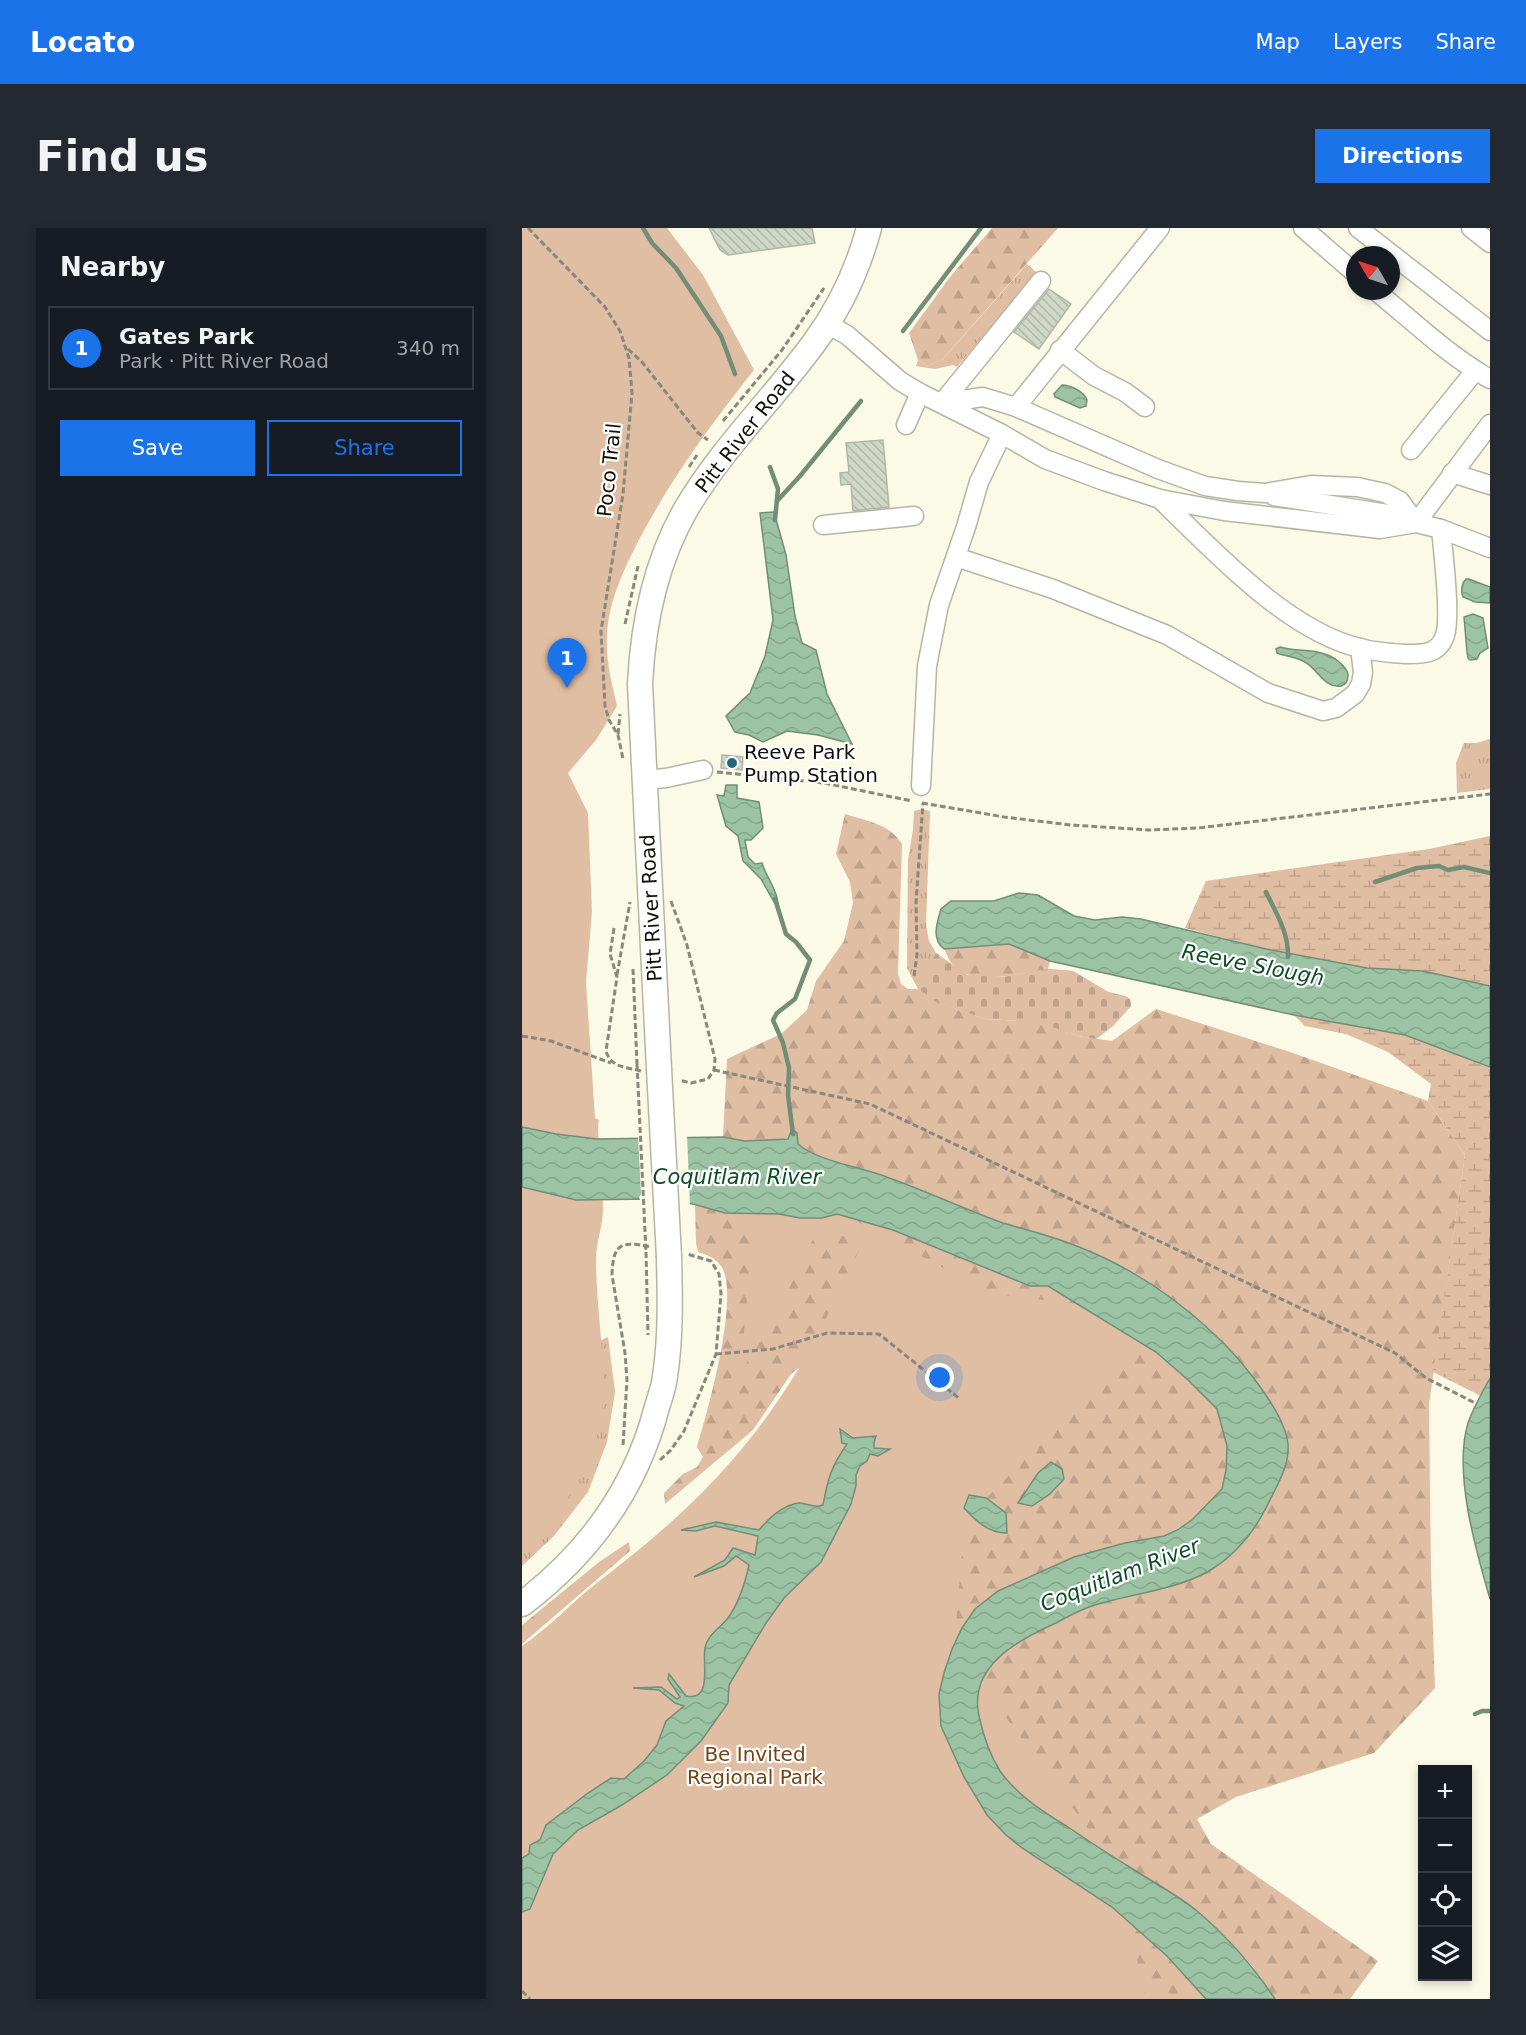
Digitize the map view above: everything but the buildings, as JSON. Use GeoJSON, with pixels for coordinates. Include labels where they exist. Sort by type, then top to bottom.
{"type":"FeatureCollection","features":[{"type":"Feature","properties":{"kind":"main road","name":"Pitt River Road"},"geometry":{"type":"LineString","coordinates":[[522,1604],[551,1581],[577,1555],[606,1520],[626,1488],[650,1435],[665,1377],[670,1304],[657,1255],[648,1066],[641,694],[642,647],[652,590],[686,509],[706,479],[827,324],[847,290],[869,228]]}},
{"type":"Feature","properties":{"kind":"lane"},"geometry":{"type":"LineString","coordinates":[[1016,407],[1160,228]]}},
{"type":"Feature","properties":{"kind":"lane"},"geometry":{"type":"LineString","coordinates":[[1303,228],[1346,265]]}},
{"type":"Feature","properties":{"kind":"lane"},"geometry":{"type":"LineString","coordinates":[[1358,228],[1490,331]]}},
{"type":"Feature","properties":{"kind":"lane"},"geometry":{"type":"LineString","coordinates":[[1470,228],[1490,243]]}},
{"type":"Feature","properties":{"kind":"lane"},"geometry":{"type":"LineString","coordinates":[[942,403],[1041,281]]}},
{"type":"Feature","properties":{"kind":"lane"},"geometry":{"type":"LineString","coordinates":[[1387,300],[1483,375],[1410,450]]}},
{"type":"Feature","properties":{"kind":"lane"},"geometry":{"type":"LineString","coordinates":[[827,324],[847,335],[900,381],[920,393],[1002,434],[1045,459],[1104,482],[1160,499],[1224,511],[1380,529],[1416,523],[1441,529],[1490,548]]}},
{"type":"Feature","properties":{"kind":"lane"},"geometry":{"type":"LineString","coordinates":[[1060,350],[1094,376],[1125,392],[1144,407]]}},
{"type":"Feature","properties":{"kind":"lane"},"geometry":{"type":"LineString","coordinates":[[906,424],[920,393]]}},
{"type":"Feature","properties":{"kind":"lane"},"geometry":{"type":"LineString","coordinates":[[942,403],[983,397],[1016,407],[1167,473],[1205,486],[1265,493],[1311,485],[1357,487],[1385,494],[1400,501],[1416,523]]}},
{"type":"Feature","properties":{"kind":"lane"},"geometry":{"type":"LineString","coordinates":[[1416,523],[1490,424]]}},
{"type":"Feature","properties":{"kind":"lane"},"geometry":{"type":"LineString","coordinates":[[922,794],[927,666],[939,605],[979,482],[1002,434]]}},
{"type":"Feature","properties":{"kind":"lane"},"geometry":{"type":"LineString","coordinates":[[1452,473],[1490,485]]}},
{"type":"Feature","properties":{"kind":"lane"},"geometry":{"type":"LineString","coordinates":[[1160,499],[1267,598],[1307,626],[1360,648],[1395,653],[1424,655],[1439,648],[1446,636],[1448,616],[1441,529]]}},
{"type":"Feature","properties":{"kind":"lane"},"geometry":{"type":"LineString","coordinates":[[823,525],[914,516]]}},
{"type":"Feature","properties":{"kind":"lane"},"geometry":{"type":"LineString","coordinates":[[956,557],[1053,589],[1167,635],[1268,693],[1323,711],[1336,708],[1355,694],[1361,684],[1363,672],[1360,648]]}},
{"type":"Feature","properties":{"kind":"lane"},"geometry":{"type":"LineString","coordinates":[[644,780],[703,770]]}},
{"type":"Feature","properties":{"kind":"path","name":"Poco Trail"},"geometry":{"type":"LineString","coordinates":[[528,228],[605,307],[620,331],[627,348],[632,393],[623,494],[601,631],[605,706],[609,720],[618,735],[623,761]]}},
{"type":"Feature","properties":{"kind":"path"},"geometry":{"type":"LineString","coordinates":[[627,348],[642,362],[698,433],[708,440]]}},
{"type":"Feature","properties":{"kind":"path"},"geometry":{"type":"LineString","coordinates":[[703,770],[922,794],[994,815],[1071,825],[1149,831],[1198,828],[1490,794]]}},
{"type":"Feature","properties":{"kind":"path"},"geometry":{"type":"LineString","coordinates":[[914,976],[917,955],[916,902],[922,794]]}},
{"type":"Feature","properties":{"kind":"path"},"geometry":{"type":"LineString","coordinates":[[617,977],[630,902]]}},
{"type":"Feature","properties":{"kind":"path"},"geometry":{"type":"LineString","coordinates":[[522,1036],[551,1041],[615,1065]]}},
{"type":"Feature","properties":{"kind":"path"},"geometry":{"type":"LineString","coordinates":[[647,1345],[648,1310],[657,1255],[648,1066]]}},
{"type":"Feature","properties":{"kind":"path"},"geometry":{"type":"LineString","coordinates":[[714,1070],[870,1104],[1395,1353],[1426,1378],[1477,1404]]}},
{"type":"Feature","properties":{"kind":"path"},"geometry":{"type":"LineString","coordinates":[[716,1354],[773,1349],[827,1332],[879,1334],[960,1399]]}},
{"type":"Feature","properties":{"kind":"path"},"geometry":{"type":"LineString","coordinates":[[622,1450],[630,1430]]}},
{"type":"Feature","properties":{"kind":"path"},"geometry":{"type":"LineString","coordinates":[[522,1991],[530,1999]]}},
{"type":"Feature","properties":{"kind":"green space"},"geometry":{"type":"Polygon","coordinates":[[[522,228],[667,228],[703,275],[754,370],[680,471],[653,514],[629,560],[618,586],[608,626],[607,656],[617,706],[596,740],[568,773],[588,813],[592,912],[586,982],[595,1118],[599,1120],[603,1199],[603,1215],[596,1259],[603,1392],[596,1438],[579,1479],[554,1517],[522,1550],[522,228]]]}},
{"type":"Feature","properties":{"kind":"green space"},"geometry":{"type":"Polygon","coordinates":[[[992,228],[1058,228],[943,359],[928,366],[918,360],[909,333],[950,277],[992,228]]]}},
{"type":"Feature","properties":{"kind":"green space"},"geometry":{"type":"Polygon","coordinates":[[[1027,264],[1037,273],[957,367],[953,365],[935,369],[916,366],[918,360],[928,366],[943,359],[1027,264]]]}},
{"type":"Feature","properties":{"kind":"green space"},"geometry":{"type":"Polygon","coordinates":[[[1490,739],[1490,789],[1457,793],[1456,763],[1464,743],[1476,743],[1490,739]]]}},
{"type":"Feature","properties":{"kind":"green space"},"geometry":{"type":"Polygon","coordinates":[[[922,809],[930,811],[926,925],[929,941],[936,953],[967,975],[1003,977],[1048,969],[1073,971],[1108,992],[1130,999],[1131,1006],[1113,1026],[1096,1039],[937,1002],[918,989],[907,968],[908,860],[914,811],[922,809]]]}},
{"type":"Feature","properties":{"kind":"green space"},"geometry":{"type":"Polygon","coordinates":[[[845,814],[870,821],[884,828],[897,837],[902,844],[898,974],[901,984],[908,989],[918,989],[937,1002],[985,1019],[1038,1022],[1078,1036],[1112,1041],[1156,1009],[1293,1053],[1428,1101],[1465,1155],[1429,1404],[1435,1688],[1374,1753],[1236,1797],[1197,1819],[1211,1844],[1378,1961],[1350,1999],[1275,1999],[1253,1967],[1226,1937],[1195,1910],[1041,1810],[978,1697],[992,1664],[1037,1631],[1089,1607],[1165,1588],[1193,1578],[1231,1554],[1258,1520],[1285,1466],[1287,1453],[1283,1428],[1264,1394],[1237,1359],[1196,1318],[1150,1284],[1100,1255],[1073,1244],[999,1221],[878,1173],[817,1155],[798,1144],[797,1133],[781,1140],[771,1141],[723,1137],[727,1059],[781,1034],[807,1010],[816,981],[844,941],[853,903],[850,882],[836,854],[845,814]]]}},
{"type":"Feature","properties":{"kind":"green space"},"geometry":{"type":"Polygon","coordinates":[[[1490,836],[1490,986],[1423,971],[1367,968],[1266,949],[1185,928],[1206,881],[1429,849],[1490,836]]]}},
{"type":"Feature","properties":{"kind":"green space"},"geometry":{"type":"Polygon","coordinates":[[[1009,944],[1050,961],[1048,969],[998,977],[972,975],[961,972],[953,965],[944,949],[1009,944]]]}},
{"type":"Feature","properties":{"kind":"green space"},"geometry":{"type":"Polygon","coordinates":[[[936,953],[967,975],[1003,977],[1048,969],[1073,971],[1108,992],[1130,999],[1131,1006],[1113,1026],[1096,1039],[1078,1036],[1038,1022],[985,1019],[936,1002],[918,989],[936,953]]]}},
{"type":"Feature","properties":{"kind":"green space"},"geometry":{"type":"Polygon","coordinates":[[[1294,1015],[1405,1035],[1490,1067],[1490,1378],[1481,1396],[1433,1372],[1465,1155],[1428,1101],[1431,1084],[1388,1052],[1346,1034],[1305,1026],[1294,1015]]]}},
{"type":"Feature","properties":{"kind":"green space","name":"Be Invited Regional Park"},"geometry":{"type":"Polygon","coordinates":[[[744,1161],[992,1294],[1129,1310],[1142,1334],[1128,1358],[965,1519],[954,1647],[1117,1868],[1146,1999],[522,1999],[522,1646],[677,1516],[702,1493],[746,1443],[787,1387],[808,1352],[863,1242],[818,1229],[772,1324],[725,1396],[743,1343],[750,1262],[744,1161]]]}},
{"type":"Feature","properties":{"kind":"green space","name":"Be Invited Regional Park"},"geometry":{"type":"Polygon","coordinates":[[[695,1205],[725,1213],[837,1214],[893,1230],[1030,1286],[1048,1286],[1156,1352],[1217,1409],[1227,1446],[1222,1489],[1192,1520],[1164,1536],[1125,1543],[1029,1577],[998,1591],[976,1609],[952,1649],[1112,1907],[1167,1956],[1206,1999],[738,1999],[813,1357],[791,1374],[753,1430],[665,1504],[664,1493],[683,1474],[697,1467],[703,1457],[697,1447],[708,1409],[725,1327],[726,1280],[719,1263],[698,1252],[695,1205]]]}},
{"type":"Feature","properties":{"kind":"green space"},"geometry":{"type":"Polygon","coordinates":[[[608,1337],[615,1392],[607,1442],[588,1492],[554,1536],[522,1566],[522,1380],[608,1337]]]}},
{"type":"Feature","properties":{"kind":"green space"},"geometry":{"type":"Polygon","coordinates":[[[629,1542],[630,1551],[522,1644],[522,1625],[599,1562],[629,1542]]]}},
{"type":"Feature","properties":{"kind":"water"},"geometry":{"type":"Polygon","coordinates":[[[1062,385],[1083,394],[1087,400],[1086,406],[1080,408],[1055,397],[1054,394],[1062,385]]]}},
{"type":"Feature","properties":{"kind":"water"},"geometry":{"type":"Polygon","coordinates":[[[774,512],[786,555],[795,616],[802,643],[816,650],[827,694],[852,744],[818,735],[787,731],[763,742],[749,735],[735,732],[726,716],[750,693],[765,656],[773,620],[760,513],[774,512]]]}},
{"type":"Feature","properties":{"kind":"water"},"geometry":{"type":"Polygon","coordinates":[[[1466,579],[1490,587],[1490,603],[1475,602],[1463,597],[1462,588],[1466,579]]]}},
{"type":"Feature","properties":{"kind":"water"},"geometry":{"type":"Polygon","coordinates":[[[1473,614],[1483,618],[1488,648],[1480,653],[1477,659],[1470,660],[1467,652],[1464,617],[1473,614]]]}},
{"type":"Feature","properties":{"kind":"water"},"geometry":{"type":"Polygon","coordinates":[[[1280,647],[1317,652],[1331,657],[1346,669],[1348,679],[1341,686],[1330,684],[1308,664],[1297,658],[1277,653],[1276,649],[1280,647]]]}},
{"type":"Feature","properties":{"kind":"water"},"geometry":{"type":"Polygon","coordinates":[[[726,785],[737,785],[737,798],[759,802],[763,828],[751,840],[745,840],[748,857],[755,864],[762,863],[778,904],[774,902],[761,879],[743,861],[738,836],[726,826],[717,795],[724,796],[726,785]]]}},
{"type":"Feature","properties":{"kind":"water","name":"Reeve Slough"},"geometry":{"type":"Polygon","coordinates":[[[1019,893],[1038,895],[1074,916],[1095,920],[1122,917],[1141,919],[1266,949],[1367,968],[1423,971],[1490,986],[1490,1067],[1405,1035],[1294,1015],[1050,961],[1009,944],[944,949],[940,945],[936,936],[938,920],[941,909],[951,901],[994,901],[1019,893]]]}},
{"type":"Feature","properties":{"kind":"water","name":"Coquitlam River"},"geometry":{"type":"Polygon","coordinates":[[[522,1127],[597,1139],[723,1137],[745,1141],[788,1139],[792,1129],[797,1133],[798,1144],[816,1155],[876,1173],[988,1218],[1065,1242],[1112,1262],[1149,1282],[1183,1307],[1236,1357],[1270,1401],[1285,1431],[1288,1444],[1287,1460],[1282,1476],[1262,1516],[1250,1534],[1227,1558],[1195,1578],[1166,1588],[1089,1607],[1012,1647],[999,1657],[981,1683],[978,1698],[979,1716],[990,1752],[1000,1771],[1014,1788],[1049,1815],[1197,1911],[1239,1952],[1275,1999],[1206,1999],[1167,1956],[1112,1907],[1006,1835],[987,1815],[964,1777],[941,1726],[939,1694],[944,1673],[962,1628],[975,1609],[998,1591],[1074,1557],[1125,1543],[1164,1536],[1177,1530],[1192,1520],[1222,1489],[1227,1446],[1217,1409],[1156,1352],[1048,1286],[1030,1286],[893,1230],[837,1214],[822,1218],[800,1218],[779,1214],[725,1213],[693,1204],[652,1199],[576,1200],[522,1187],[522,1127]]]}},
{"type":"Feature","properties":{"kind":"water"},"geometry":{"type":"Polygon","coordinates":[[[1490,1378],[1490,1599],[1468,1511],[1463,1464],[1468,1423],[1490,1378]]]}},
{"type":"Feature","properties":{"kind":"water"},"geometry":{"type":"Polygon","coordinates":[[[840,1429],[853,1438],[876,1436],[874,1448],[890,1449],[878,1456],[870,1454],[867,1461],[860,1466],[856,1475],[856,1486],[851,1504],[821,1562],[784,1598],[766,1623],[729,1685],[728,1703],[701,1741],[667,1775],[622,1805],[578,1830],[553,1854],[530,1909],[522,1912],[522,1858],[529,1854],[530,1845],[540,1840],[546,1825],[588,1793],[611,1778],[624,1779],[644,1761],[657,1745],[666,1721],[684,1706],[675,1703],[659,1690],[633,1688],[661,1687],[677,1699],[680,1697],[668,1679],[669,1674],[686,1696],[700,1693],[703,1687],[706,1643],[728,1618],[735,1606],[749,1565],[736,1556],[724,1566],[694,1577],[725,1560],[733,1548],[755,1555],[758,1536],[715,1526],[696,1531],[681,1530],[716,1522],[759,1530],[787,1506],[799,1503],[823,1505],[831,1473],[847,1444],[842,1443],[840,1429]]]}},
{"type":"Feature","properties":{"kind":"water"},"geometry":{"type":"Polygon","coordinates":[[[1051,1462],[1062,1469],[1064,1479],[1050,1494],[1032,1506],[1018,1503],[1038,1473],[1051,1462]]]}},
{"type":"Feature","properties":{"kind":"water"},"geometry":{"type":"Polygon","coordinates":[[[969,1495],[986,1498],[1006,1513],[1007,1533],[988,1529],[964,1508],[969,1495]]]}},
{"type":"Feature","properties":{"kind":"pier"},"geometry":{"type":"Polygon","coordinates":[[[687,1135],[690,1207],[641,1203],[638,1136],[687,1135]]]}},
{"type":"Feature","properties":{"kind":"waterway"},"geometry":{"type":"LineString","coordinates":[[643,228],[652,243],[676,268],[721,336],[735,374]]}},
{"type":"Feature","properties":{"kind":"waterway"},"geometry":{"type":"LineString","coordinates":[[903,331],[981,228]]}},
{"type":"Feature","properties":{"kind":"waterway"},"geometry":{"type":"LineString","coordinates":[[777,501],[861,401]]}},
{"type":"Feature","properties":{"kind":"waterway"},"geometry":{"type":"LineString","coordinates":[[770,467],[778,489],[775,520]]}},
{"type":"Feature","properties":{"kind":"waterway"},"geometry":{"type":"LineString","coordinates":[[1375,882],[1417,868],[1439,866],[1448,870],[1464,867],[1490,873]]}},
{"type":"Feature","properties":{"kind":"waterway","name":"Reeve Slough"},"geometry":{"type":"LineString","coordinates":[[1266,892],[1284,931],[1288,957]]}},
{"type":"Feature","properties":{"kind":"waterway"},"geometry":{"type":"LineString","coordinates":[[775,899],[786,934],[796,942],[810,960],[795,999],[777,1013],[773,1020],[783,1043],[789,1068],[788,1095],[793,1134]]}},
{"type":"Feature","properties":{"kind":"waterway"},"geometry":{"type":"LineString","coordinates":[[1475,1714],[1490,1711]]}},
{"type":"Feature","properties":{"kind":"place","name":"Gates Park"},"geometry":{"type":"Point","coordinates":[567,688]}},
{"type":"Feature","properties":{"kind":"place","name":"Reeve Park Pump Station"},"geometry":{"type":"Point","coordinates":[732,763]}}]}
